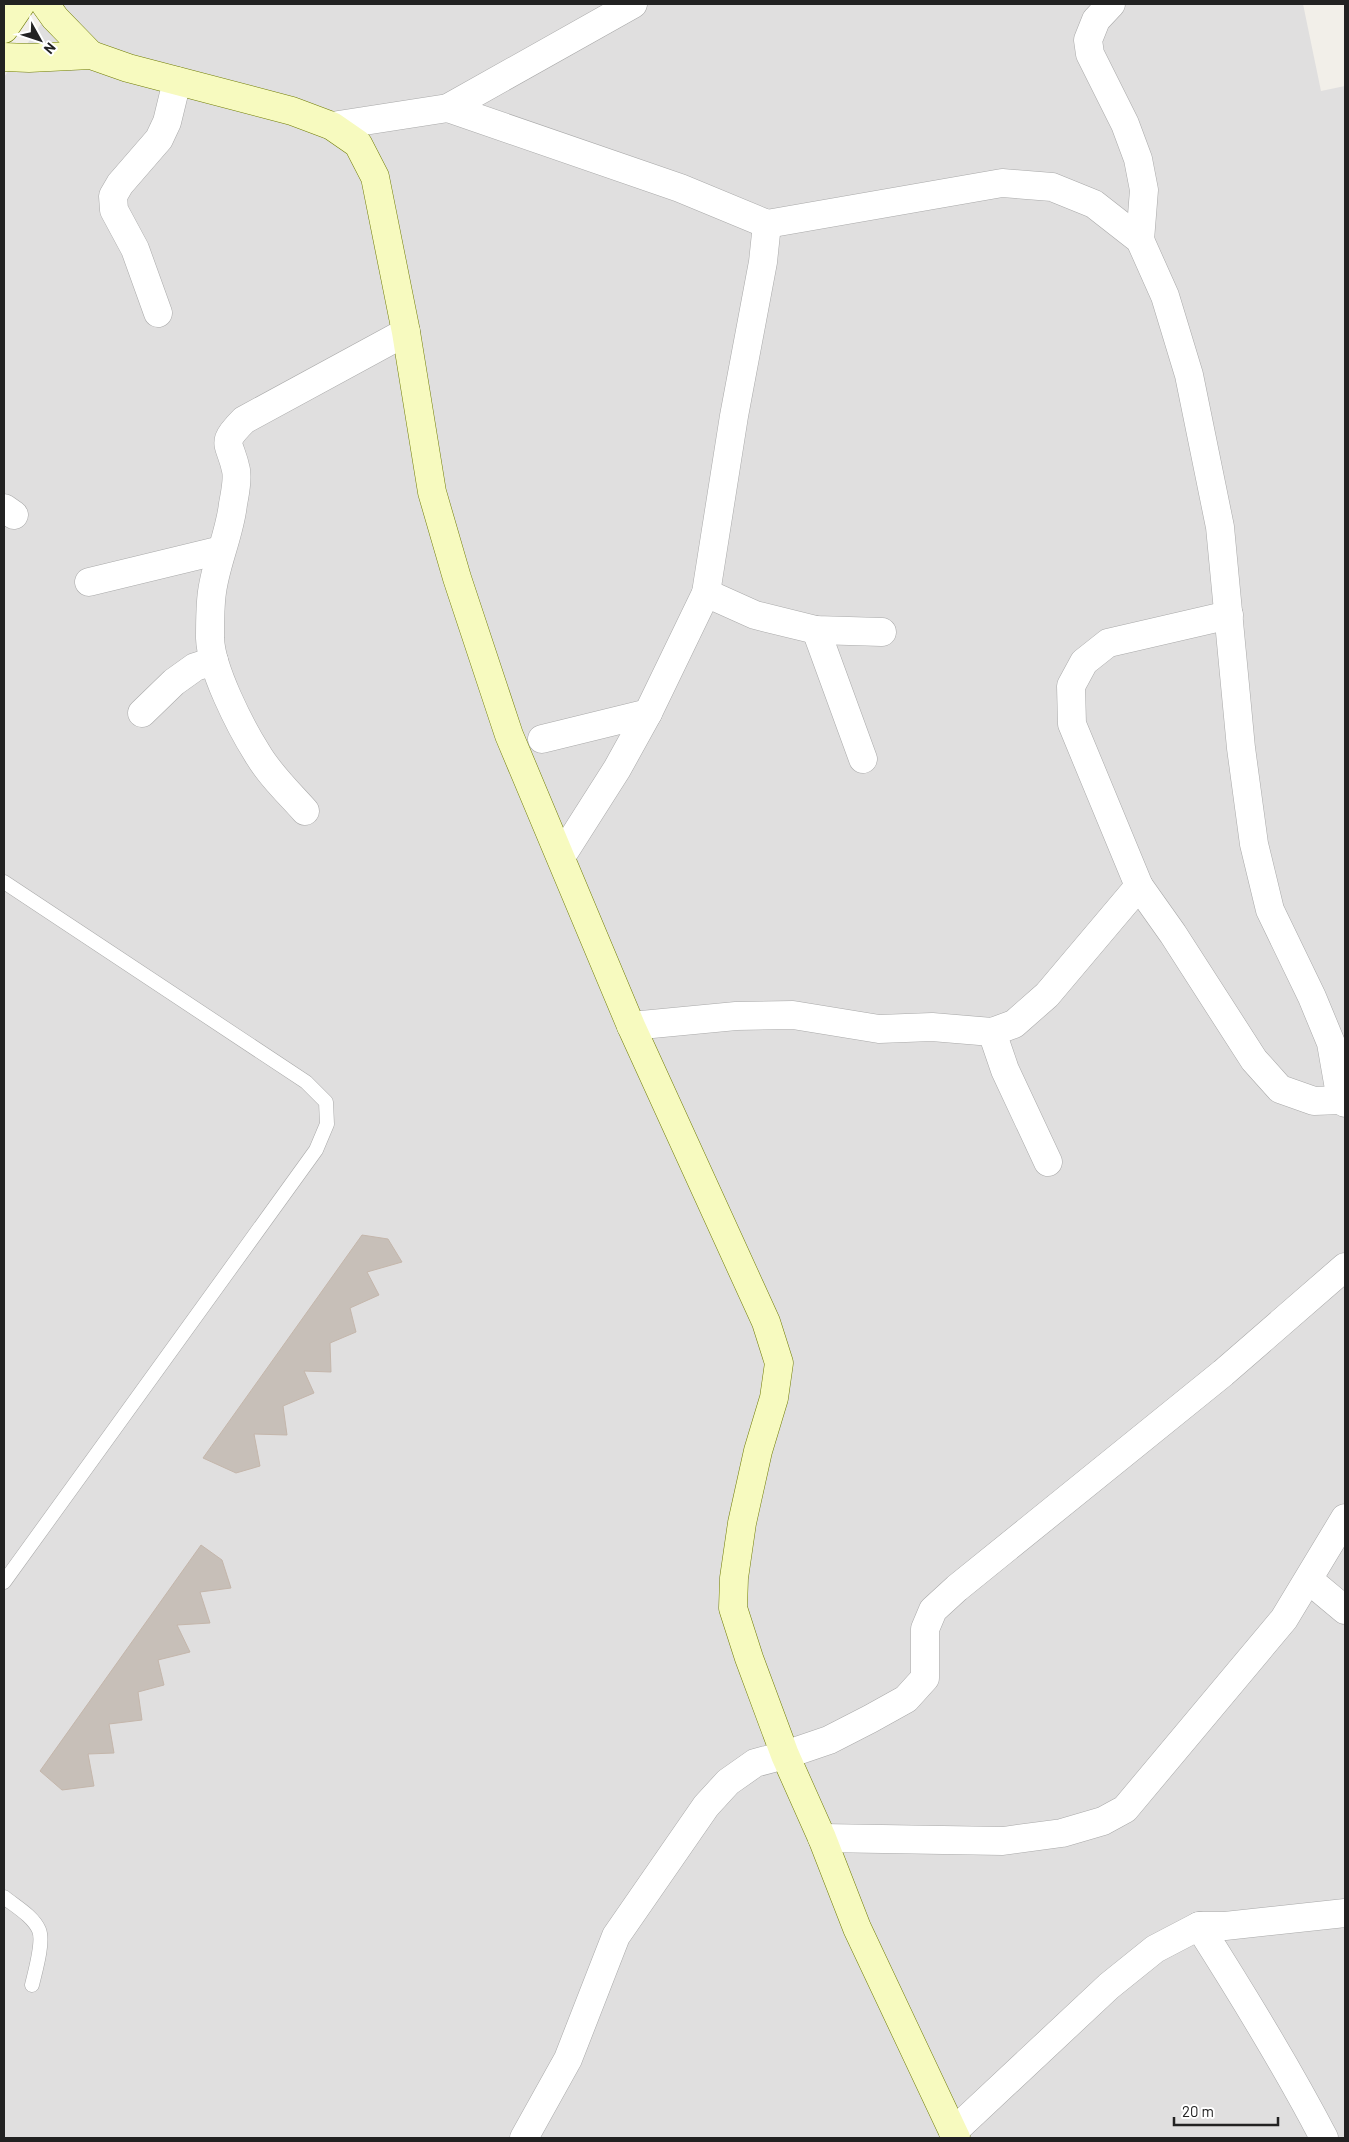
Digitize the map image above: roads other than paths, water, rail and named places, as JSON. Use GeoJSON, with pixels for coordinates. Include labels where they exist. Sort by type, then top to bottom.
{"type":"FeatureCollection","features":[{"type":"Feature","properties":{"kind":"street"},"geometry":{"type":"LineString","coordinates":[[4,29],[21,4]]}},
{"type":"Feature","properties":{"kind":"street"},"geometry":{"type":"LineString","coordinates":[[45,4],[54,18],[91,55]]}},
{"type":"Feature","properties":{"kind":"street"},"geometry":{"type":"LineString","coordinates":[[332,126],[448,108],[633,4]]}},
{"type":"Feature","properties":{"kind":"street"},"geometry":{"type":"LineString","coordinates":[[1111,4],[1096,20],[1088,40],[1090,54],[1125,124],[1138,159],[1144,190],[1140,240]]}},
{"type":"Feature","properties":{"kind":"street"},"geometry":{"type":"LineString","coordinates":[[4,57],[29,58],[91,55],[128,68],[292,111],[332,126],[358,144],[375,177],[406,332],[432,492],[457,578],[508,735],[632,1026],[766,1322],[779,1363],[774,1398],[758,1451],[742,1522],[734,1578],[733,1608],[748,1658],[785,1755],[822,1838],[857,1928],[954,2135],[1110,1986],[1155,1949],[1199,1926],[1225,1926],[1345,1913]]}},
{"type":"Feature","properties":{"kind":"street"},"geometry":{"type":"LineString","coordinates":[[158,313],[134,250],[114,210],[113,196],[120,184],[159,140],[168,122],[177,81]]}},
{"type":"Feature","properties":{"kind":"street"},"geometry":{"type":"LineString","coordinates":[[448,108],[680,188],[767,224],[1002,183],[1052,187],[1094,204],[1140,240],[1165,296],[1189,375],[1220,527],[1241,748],[1254,844],[1265,891],[1270,910],[1312,997],[1331,1043],[1343,1101],[1314,1101],[1280,1089],[1254,1060],[1173,934],[1139,886],[1072,724],[1071,686],[1084,662],[1108,642],[1228,615]]}},
{"type":"Feature","properties":{"kind":"street"},"geometry":{"type":"LineString","coordinates":[[561,857],[617,769],[648,713],[706,593],[767,224]]}},
{"type":"Feature","properties":{"kind":"street"},"geometry":{"type":"LineString","coordinates":[[306,811],[257,754],[229,699],[214,661],[210,638],[212,593],[221,550],[233,508],[235,487],[236,470],[228,448],[230,434],[244,420],[406,332]]}},
{"type":"Feature","properties":{"kind":"street"},"geometry":{"type":"LineString","coordinates":[[89,582],[221,550]]}},
{"type":"Feature","properties":{"kind":"street"},"geometry":{"type":"LineString","coordinates":[[706,593],[755,615],[816,630],[882,632]]}},
{"type":"Feature","properties":{"kind":"street"},"geometry":{"type":"LineString","coordinates":[[816,630],[863,760]]}},
{"type":"Feature","properties":{"kind":"street"},"geometry":{"type":"LineString","coordinates":[[142,713],[174,682],[195,667],[214,661]]}},
{"type":"Feature","properties":{"kind":"street"},"geometry":{"type":"LineString","coordinates":[[542,739],[648,713]]}},
{"type":"Feature","properties":{"kind":"street"},"geometry":{"type":"LineString","coordinates":[[632,1026],[736,1016],[793,1015],[879,1029],[932,1027],[992,1032],[1014,1024],[1047,995],[1139,886]]}},
{"type":"Feature","properties":{"kind":"street"},"geometry":{"type":"LineString","coordinates":[[992,1032],[1005,1070],[1048,1162]]}},
{"type":"Feature","properties":{"kind":"street"},"geometry":{"type":"LineString","coordinates":[[524,2138],[568,2059],[616,1936],[706,1806],[728,1782],[755,1763],[829,1740],[906,1699],[925,1678],[926,1629],[933,1610],[964,1582],[1224,1373],[1345,1267]]}},
{"type":"Feature","properties":{"kind":"street"},"geometry":{"type":"LineString","coordinates":[[822,1838],[1003,1841],[1062,1832],[1110,1817],[1125,1809],[1284,1619],[1345,1518]]}},
{"type":"Feature","properties":{"kind":"street"},"geometry":{"type":"LineString","coordinates":[[1309,1580],[1345,1610]]}},
{"type":"Feature","properties":{"kind":"street"},"geometry":{"type":"LineString","coordinates":[[1199,1926],[1247,2001],[1324,2138]]}},
{"type":"Feature","properties":{"kind":"lane"},"geometry":{"type":"LineString","coordinates":[[4,882],[306,1082],[326,1102],[327,1124],[316,1150],[4,1582]]}},
{"type":"Feature","properties":{"kind":"lane"},"geometry":{"type":"LineString","coordinates":[[4,1897],[31,1918],[40,1931],[40,1944],[32,1986]]}}]}
